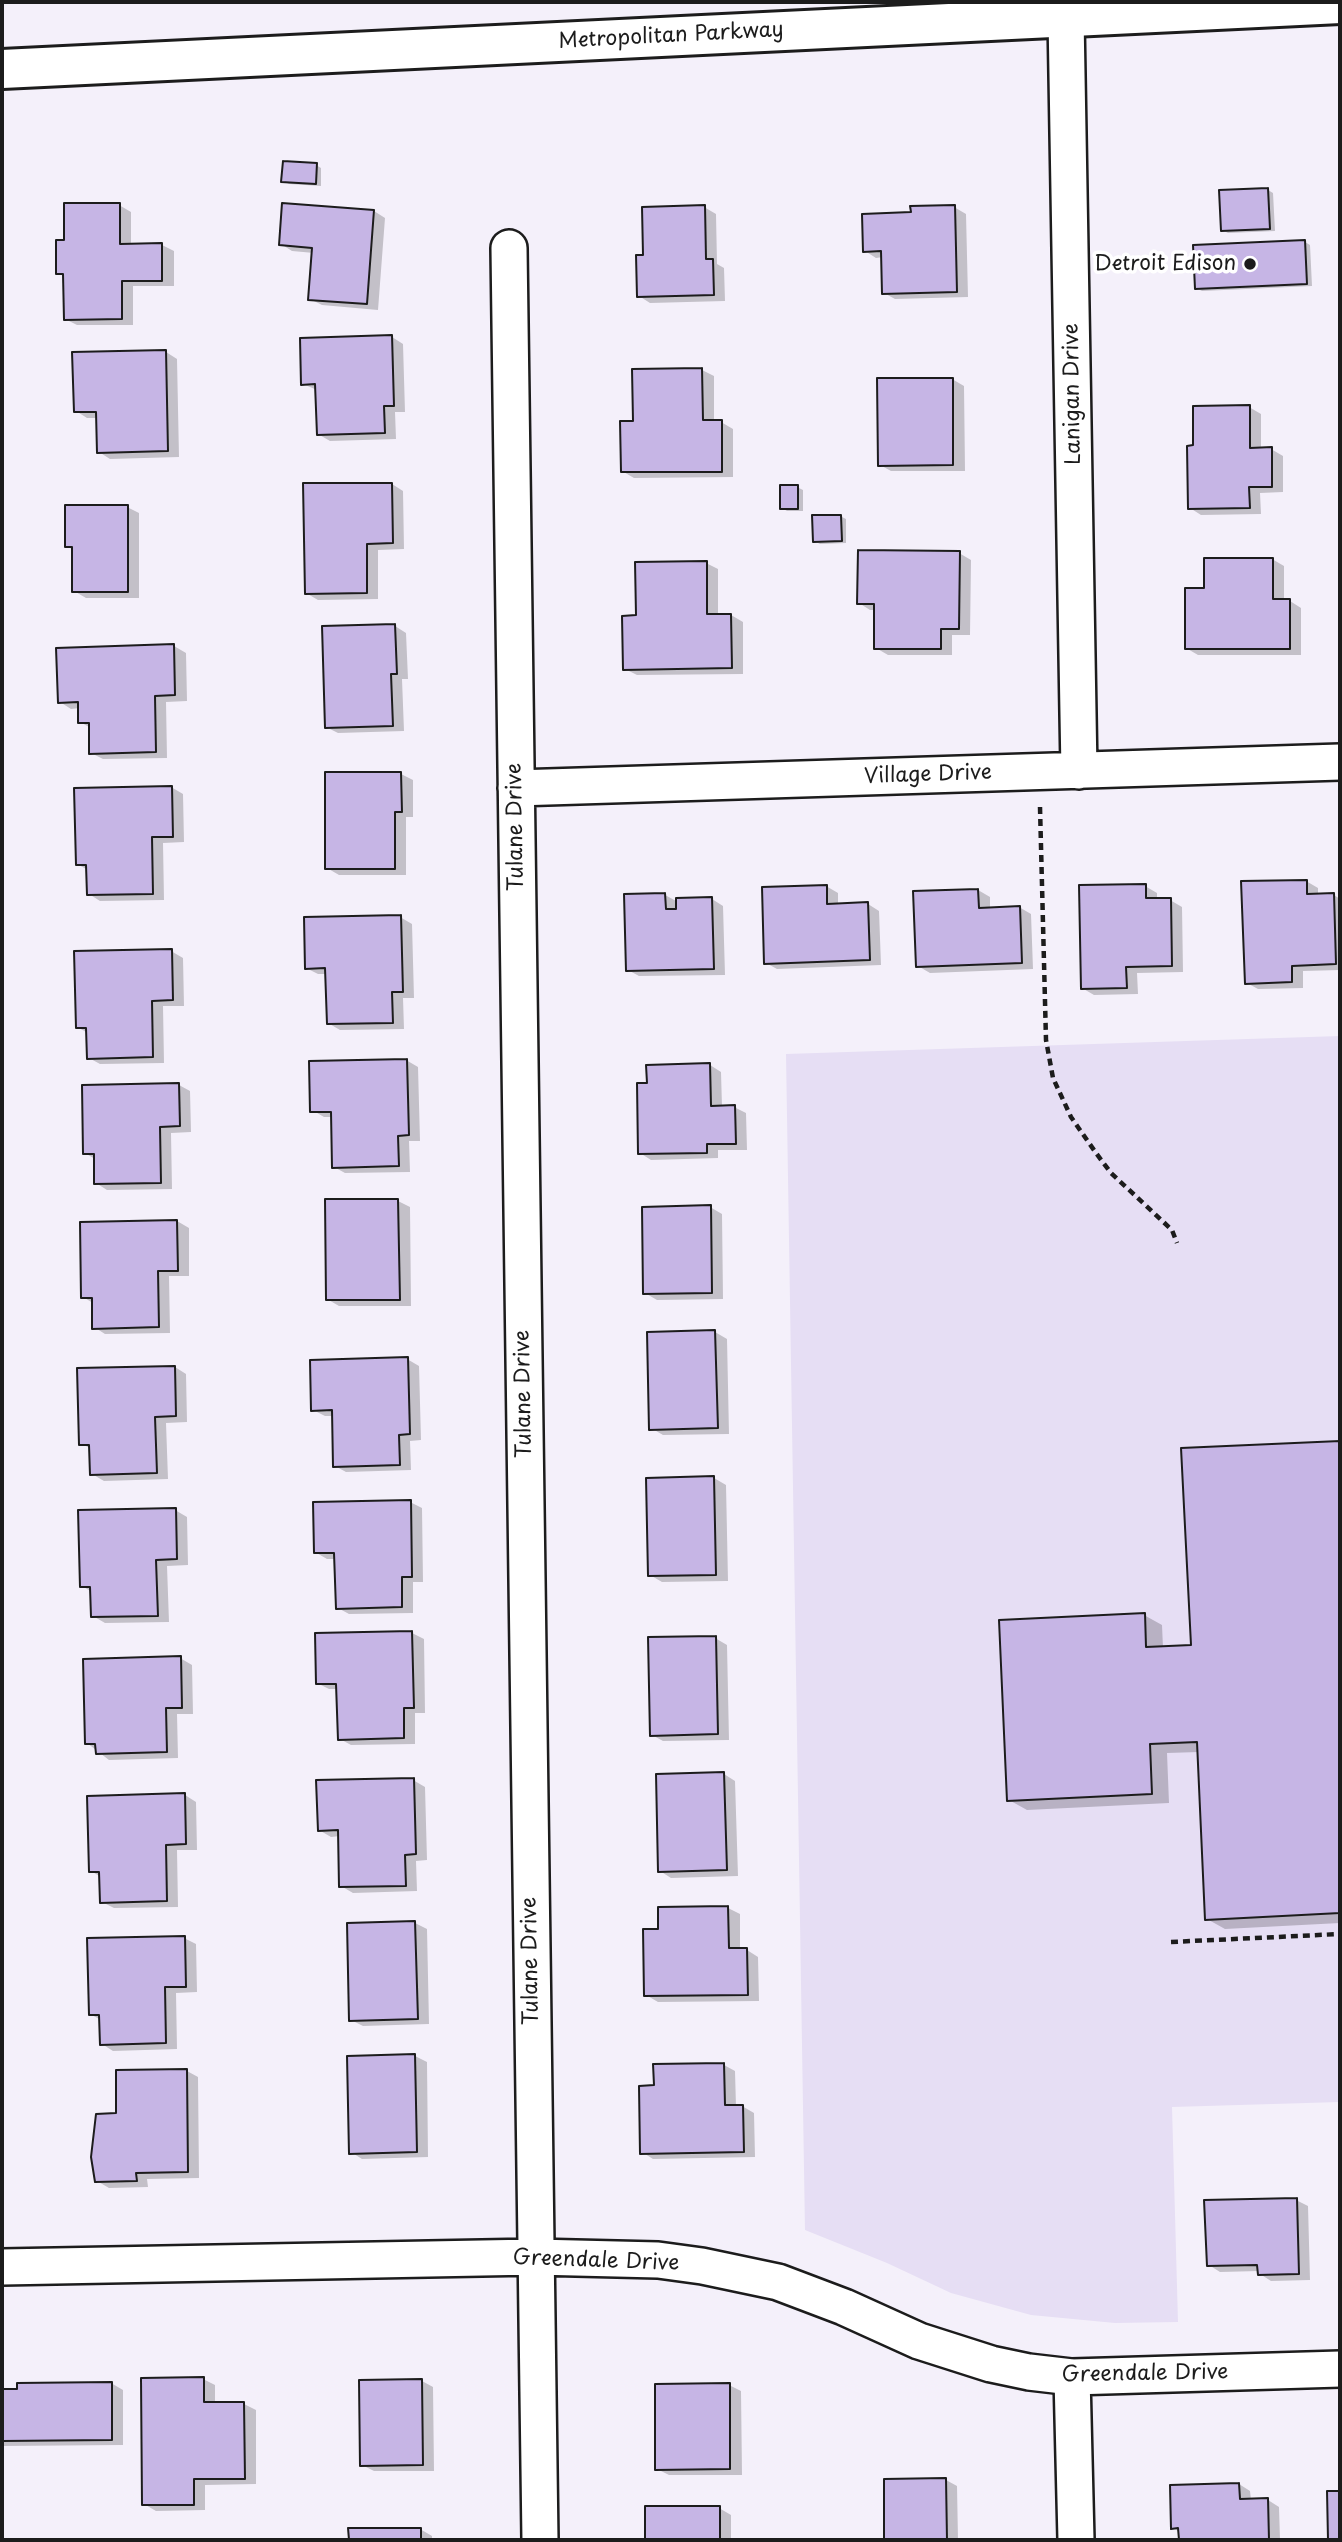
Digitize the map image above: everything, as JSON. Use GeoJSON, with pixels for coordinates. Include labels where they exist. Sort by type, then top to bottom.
{"type":"FeatureCollection","features":[{"type":"Feature","properties":{"kind":"main road"},"geometry":{"type":"LineString","coordinates":[[797,30],[828,10],[835,2]]}},
{"type":"Feature","properties":{"kind":"main road","name":"Metropolitan Parkway"},"geometry":{"type":"LineString","coordinates":[[2,69],[1340,4]]}},
{"type":"Feature","properties":{"kind":"street","name":"Lanigan Drive"},"geometry":{"type":"LineString","coordinates":[[1066,17],[1079,771]]}},
{"type":"Feature","properties":{"kind":"street","name":"Tulane Drive"},"geometry":{"type":"LineString","coordinates":[[509,248],[540,2540]]}},
{"type":"Feature","properties":{"kind":"street","name":"Village Drive"},"geometry":{"type":"LineString","coordinates":[[516,788],[1340,762]]}},
{"type":"Feature","properties":{"kind":"street","name":"Greendale Drive"},"geometry":{"type":"LineString","coordinates":[[2,2267],[535,2257],[658,2260],[743,2273],[811,2293],[919,2341],[955,2354],[1028,2372],[1072,2377],[1340,2370]]}},
{"type":"Feature","properties":{"kind":"street"},"geometry":{"type":"LineString","coordinates":[[1072,2377],[1076,2540]]}},
{"type":"Feature","properties":{"kind":"path"},"geometry":{"type":"LineString","coordinates":[[1039,796],[1046,1041],[1053,1078],[1071,1117],[1111,1173],[1172,1230],[1177,1243]]}},
{"type":"Feature","properties":{"kind":"path"},"geometry":{"type":"LineString","coordinates":[[1171,1942],[1340,1934]]}},
{"type":"Feature","properties":{"kind":"shaded area"},"geometry":{"type":"Polygon","coordinates":[[[1340,1036],[1340,2102],[1172,2107],[1178,2322],[1115,2323],[1031,2315],[951,2293],[887,2263],[805,2230],[786,1054],[1340,1036]]]}},
{"type":"Feature","properties":{"kind":"building"},"geometry":{"type":"Polygon","coordinates":[[[283,161],[317,163],[316,184],[281,182],[283,161]]]}},
{"type":"Feature","properties":{"kind":"building"},"geometry":{"type":"Polygon","coordinates":[[[1268,188],[1270,229],[1221,231],[1219,190],[1268,188]]]}},
{"type":"Feature","properties":{"kind":"building"},"geometry":{"type":"Polygon","coordinates":[[[64,203],[120,203],[120,244],[162,243],[162,281],[122,281],[122,319],[64,320],[63,274],[56,274],[56,240],[64,240],[64,203]]]}},
{"type":"Feature","properties":{"kind":"building"},"geometry":{"type":"Polygon","coordinates":[[[282,203],[374,210],[367,304],[308,300],[312,248],[279,245],[282,203]]]}},
{"type":"Feature","properties":{"kind":"building"},"geometry":{"type":"Polygon","coordinates":[[[705,205],[706,259],[713,259],[714,295],[637,297],[636,255],[643,255],[642,207],[705,205]]]}},
{"type":"Feature","properties":{"kind":"building"},"geometry":{"type":"Polygon","coordinates":[[[955,205],[957,292],[882,294],[881,251],[863,252],[862,214],[911,212],[910,206],[955,205]]]}},
{"type":"Feature","properties":{"kind":"building","name":"Detroit Edison"},"geometry":{"type":"Polygon","coordinates":[[[1305,240],[1307,284],[1195,289],[1193,245],[1305,240]]]}},
{"type":"Feature","properties":{"kind":"building"},"geometry":{"type":"Polygon","coordinates":[[[392,335],[394,406],[384,406],[385,433],[317,435],[315,384],[301,385],[300,338],[392,335]]]}},
{"type":"Feature","properties":{"kind":"building"},"geometry":{"type":"Polygon","coordinates":[[[166,350],[168,451],[97,453],[96,412],[74,412],[72,352],[166,350]]]}},
{"type":"Feature","properties":{"kind":"building"},"geometry":{"type":"Polygon","coordinates":[[[702,368],[703,420],[722,420],[722,472],[621,472],[620,421],[633,421],[632,369],[702,368]]]}},
{"type":"Feature","properties":{"kind":"building"},"geometry":{"type":"Polygon","coordinates":[[[877,378],[953,378],[953,465],[878,466],[877,378]]]}},
{"type":"Feature","properties":{"kind":"building"},"geometry":{"type":"Polygon","coordinates":[[[1250,405],[1250,448],[1272,447],[1272,487],[1249,487],[1250,508],[1188,509],[1187,446],[1193,445],[1193,406],[1250,405]]]}},
{"type":"Feature","properties":{"kind":"building"},"geometry":{"type":"Polygon","coordinates":[[[303,483],[392,483],[393,543],[367,544],[367,593],[305,594],[303,483]]]}},
{"type":"Feature","properties":{"kind":"building"},"geometry":{"type":"Polygon","coordinates":[[[780,485],[798,485],[798,509],[780,509],[780,485]]]}},
{"type":"Feature","properties":{"kind":"building"},"geometry":{"type":"Polygon","coordinates":[[[65,505],[128,505],[128,592],[72,592],[72,547],[65,547],[65,505]]]}},
{"type":"Feature","properties":{"kind":"building"},"geometry":{"type":"Polygon","coordinates":[[[812,515],[841,515],[842,541],[813,542],[812,515]]]}},
{"type":"Feature","properties":{"kind":"building"},"geometry":{"type":"Polygon","coordinates":[[[858,550],[960,551],[959,629],[941,629],[941,649],[874,649],[874,604],[857,604],[858,550]]]}},
{"type":"Feature","properties":{"kind":"building"},"geometry":{"type":"Polygon","coordinates":[[[1204,558],[1273,558],[1273,599],[1290,599],[1290,649],[1185,649],[1185,588],[1204,588],[1204,558]]]}},
{"type":"Feature","properties":{"kind":"building"},"geometry":{"type":"Polygon","coordinates":[[[707,561],[707,614],[731,614],[732,668],[623,670],[622,616],[636,615],[635,562],[707,561]]]}},
{"type":"Feature","properties":{"kind":"building"},"geometry":{"type":"Polygon","coordinates":[[[395,624],[397,674],[391,674],[393,726],[325,728],[322,626],[395,624]]]}},
{"type":"Feature","properties":{"kind":"building"},"geometry":{"type":"Polygon","coordinates":[[[174,644],[175,695],[155,696],[156,752],[89,754],[89,723],[78,723],[78,702],[58,703],[56,648],[174,644]]]}},
{"type":"Feature","properties":{"kind":"building"},"geometry":{"type":"Polygon","coordinates":[[[325,772],[401,772],[402,812],[395,812],[395,869],[325,869],[325,772]]]}},
{"type":"Feature","properties":{"kind":"building"},"geometry":{"type":"Polygon","coordinates":[[[172,786],[173,837],[152,837],[153,894],[87,895],[86,865],[76,865],[74,788],[172,786]]]}},
{"type":"Feature","properties":{"kind":"building"},"geometry":{"type":"Polygon","coordinates":[[[1307,880],[1307,894],[1334,893],[1336,964],[1292,966],[1292,982],[1245,984],[1241,881],[1307,880]]]}},
{"type":"Feature","properties":{"kind":"building"},"geometry":{"type":"Polygon","coordinates":[[[1146,884],[1146,898],[1171,898],[1172,966],[1126,967],[1127,988],[1081,989],[1079,885],[1146,884]]]}},
{"type":"Feature","properties":{"kind":"building"},"geometry":{"type":"Polygon","coordinates":[[[827,885],[827,904],[868,902],[870,960],[764,964],[762,887],[827,885]]]}},
{"type":"Feature","properties":{"kind":"building"},"geometry":{"type":"Polygon","coordinates":[[[978,889],[979,908],[1020,906],[1022,963],[916,967],[913,891],[978,889]]]}},
{"type":"Feature","properties":{"kind":"building"},"geometry":{"type":"Polygon","coordinates":[[[665,893],[666,909],[676,909],[676,898],[712,897],[714,969],[626,971],[624,894],[665,893]]]}},
{"type":"Feature","properties":{"kind":"building"},"geometry":{"type":"Polygon","coordinates":[[[401,915],[403,992],[392,992],[393,1023],[327,1024],[325,968],[305,969],[304,917],[401,915]]]}},
{"type":"Feature","properties":{"kind":"building"},"geometry":{"type":"Polygon","coordinates":[[[172,949],[173,1000],[152,1001],[153,1057],[87,1059],[86,1028],[76,1028],[74,951],[172,949]]]}},
{"type":"Feature","properties":{"kind":"building"},"geometry":{"type":"Polygon","coordinates":[[[407,1059],[409,1135],[398,1136],[399,1166],[332,1168],[331,1112],[310,1112],[309,1061],[407,1059]]]}},
{"type":"Feature","properties":{"kind":"building"},"geometry":{"type":"Polygon","coordinates":[[[710,1063],[711,1106],[735,1105],[736,1144],[707,1144],[707,1153],[638,1154],[637,1083],[647,1083],[646,1065],[710,1063]]]}},
{"type":"Feature","properties":{"kind":"building"},"geometry":{"type":"Polygon","coordinates":[[[179,1083],[180,1126],[160,1127],[161,1183],[94,1184],[94,1154],[83,1154],[82,1085],[179,1083]]]}},
{"type":"Feature","properties":{"kind":"building"},"geometry":{"type":"Polygon","coordinates":[[[325,1199],[398,1199],[400,1300],[326,1300],[325,1199]]]}},
{"type":"Feature","properties":{"kind":"building"},"geometry":{"type":"Polygon","coordinates":[[[711,1205],[712,1293],[643,1294],[642,1207],[711,1205]]]}},
{"type":"Feature","properties":{"kind":"building"},"geometry":{"type":"Polygon","coordinates":[[[177,1220],[178,1271],[158,1271],[159,1327],[92,1329],[92,1298],[81,1298],[80,1222],[177,1220]]]}},
{"type":"Feature","properties":{"kind":"building"},"geometry":{"type":"Polygon","coordinates":[[[715,1330],[718,1428],[649,1430],[647,1332],[715,1330]]]}},
{"type":"Feature","properties":{"kind":"building"},"geometry":{"type":"Polygon","coordinates":[[[408,1357],[410,1434],[399,1435],[400,1465],[333,1467],[332,1410],[311,1411],[310,1360],[408,1357]]]}},
{"type":"Feature","properties":{"kind":"building"},"geometry":{"type":"Polygon","coordinates":[[[175,1366],[176,1416],[155,1417],[157,1473],[90,1475],[89,1445],[79,1445],[77,1368],[175,1366]]]}},
{"type":"Feature","properties":{"kind":"building"},"geometry":{"type":"Polygon","coordinates":[[[1340,1441],[1340,1913],[1205,1920],[1197,1742],[1150,1744],[1152,1794],[1007,1801],[999,1620],[1145,1613],[1146,1647],[1191,1645],[1181,1448],[1340,1441]]]}},
{"type":"Feature","properties":{"kind":"building"},"geometry":{"type":"Polygon","coordinates":[[[714,1476],[716,1575],[648,1576],[646,1478],[714,1476]]]}},
{"type":"Feature","properties":{"kind":"building"},"geometry":{"type":"Polygon","coordinates":[[[411,1500],[412,1577],[402,1577],[402,1607],[336,1609],[334,1553],[314,1553],[313,1502],[411,1500]]]}},
{"type":"Feature","properties":{"kind":"building"},"geometry":{"type":"Polygon","coordinates":[[[176,1508],[177,1559],[156,1560],[158,1616],[91,1617],[90,1587],[80,1587],[78,1510],[176,1508]]]}},
{"type":"Feature","properties":{"kind":"building"},"geometry":{"type":"Polygon","coordinates":[[[412,1631],[414,1708],[404,1708],[404,1738],[338,1740],[336,1684],[316,1684],[315,1633],[412,1631]]]}},
{"type":"Feature","properties":{"kind":"building"},"geometry":{"type":"Polygon","coordinates":[[[716,1636],[718,1734],[650,1736],[648,1637],[716,1636]]]}},
{"type":"Feature","properties":{"kind":"building"},"geometry":{"type":"Polygon","coordinates":[[[181,1656],[182,1708],[166,1708],[167,1752],[96,1754],[95,1744],[85,1744],[83,1659],[181,1656]]]}},
{"type":"Feature","properties":{"kind":"building"},"geometry":{"type":"Polygon","coordinates":[[[724,1772],[727,1870],[658,1872],[656,1774],[724,1772]]]}},
{"type":"Feature","properties":{"kind":"building"},"geometry":{"type":"Polygon","coordinates":[[[414,1778],[416,1854],[405,1855],[406,1886],[339,1887],[338,1830],[318,1831],[316,1780],[414,1778]]]}},
{"type":"Feature","properties":{"kind":"building"},"geometry":{"type":"Polygon","coordinates":[[[185,1793],[186,1844],[166,1845],[167,1901],[100,1903],[99,1872],[89,1872],[87,1796],[185,1793]]]}},
{"type":"Feature","properties":{"kind":"building"},"geometry":{"type":"Polygon","coordinates":[[[728,1906],[729,1948],[747,1948],[748,1995],[644,1996],[643,1929],[658,1929],[658,1907],[728,1906]]]}},
{"type":"Feature","properties":{"kind":"building"},"geometry":{"type":"Polygon","coordinates":[[[415,1921],[418,2019],[349,2021],[347,1923],[415,1921]]]}},
{"type":"Feature","properties":{"kind":"building"},"geometry":{"type":"Polygon","coordinates":[[[185,1936],[186,1987],[165,1987],[166,2043],[100,2045],[99,2015],[89,2015],[87,1938],[185,1936]]]}},
{"type":"Feature","properties":{"kind":"building"},"geometry":{"type":"Polygon","coordinates":[[[415,2054],[417,2152],[349,2154],[347,2056],[415,2054]]]}},
{"type":"Feature","properties":{"kind":"building"},"geometry":{"type":"Polygon","coordinates":[[[724,2063],[725,2105],[743,2105],[744,2152],[640,2154],[639,2086],[654,2085],[653,2064],[724,2063]]]}},
{"type":"Feature","properties":{"kind":"building"},"geometry":{"type":"Polygon","coordinates":[[[187,2069],[188,2172],[136,2173],[137,2181],[95,2182],[91,2157],[96,2114],[116,2113],[116,2070],[187,2069]]]}},
{"type":"Feature","properties":{"kind":"building"},"geometry":{"type":"Polygon","coordinates":[[[1297,2198],[1299,2274],[1258,2275],[1257,2265],[1207,2266],[1204,2200],[1297,2198]]]}},
{"type":"Feature","properties":{"kind":"building"},"geometry":{"type":"Polygon","coordinates":[[[204,2377],[204,2402],[244,2402],[245,2479],[194,2479],[194,2505],[142,2505],[141,2378],[204,2377]]]}},
{"type":"Feature","properties":{"kind":"building"},"geometry":{"type":"Polygon","coordinates":[[[422,2379],[423,2465],[360,2466],[359,2380],[422,2379]]]}},
{"type":"Feature","properties":{"kind":"building"},"geometry":{"type":"Polygon","coordinates":[[[112,2382],[112,2440],[2,2441],[2,2389],[17,2389],[17,2383],[112,2382]]]}},
{"type":"Feature","properties":{"kind":"building"},"geometry":{"type":"Polygon","coordinates":[[[730,2383],[730,2469],[655,2470],[655,2384],[730,2383]]]}},
{"type":"Feature","properties":{"kind":"building"},"geometry":{"type":"Polygon","coordinates":[[[946,2478],[947,2540],[884,2540],[884,2479],[946,2478]]]}},
{"type":"Feature","properties":{"kind":"building"},"geometry":{"type":"Polygon","coordinates":[[[1239,2483],[1240,2499],[1268,2498],[1269,2540],[1179,2540],[1178,2528],[1171,2529],[1170,2485],[1239,2483]]]}},
{"type":"Feature","properties":{"kind":"building"},"geometry":{"type":"Polygon","coordinates":[[[1327,2491],[1340,2491],[1340,2540],[1328,2540],[1327,2491]]]}},
{"type":"Feature","properties":{"kind":"building"},"geometry":{"type":"Polygon","coordinates":[[[645,2506],[720,2506],[720,2540],[645,2540],[645,2506]]]}},
{"type":"Feature","properties":{"kind":"building"},"geometry":{"type":"Polygon","coordinates":[[[348,2528],[421,2528],[421,2540],[349,2540],[348,2528]]]}},
{"type":"Feature","properties":{"kind":"place","name":"Detroit Edison"},"geometry":{"type":"Point","coordinates":[1250,264]}}]}
